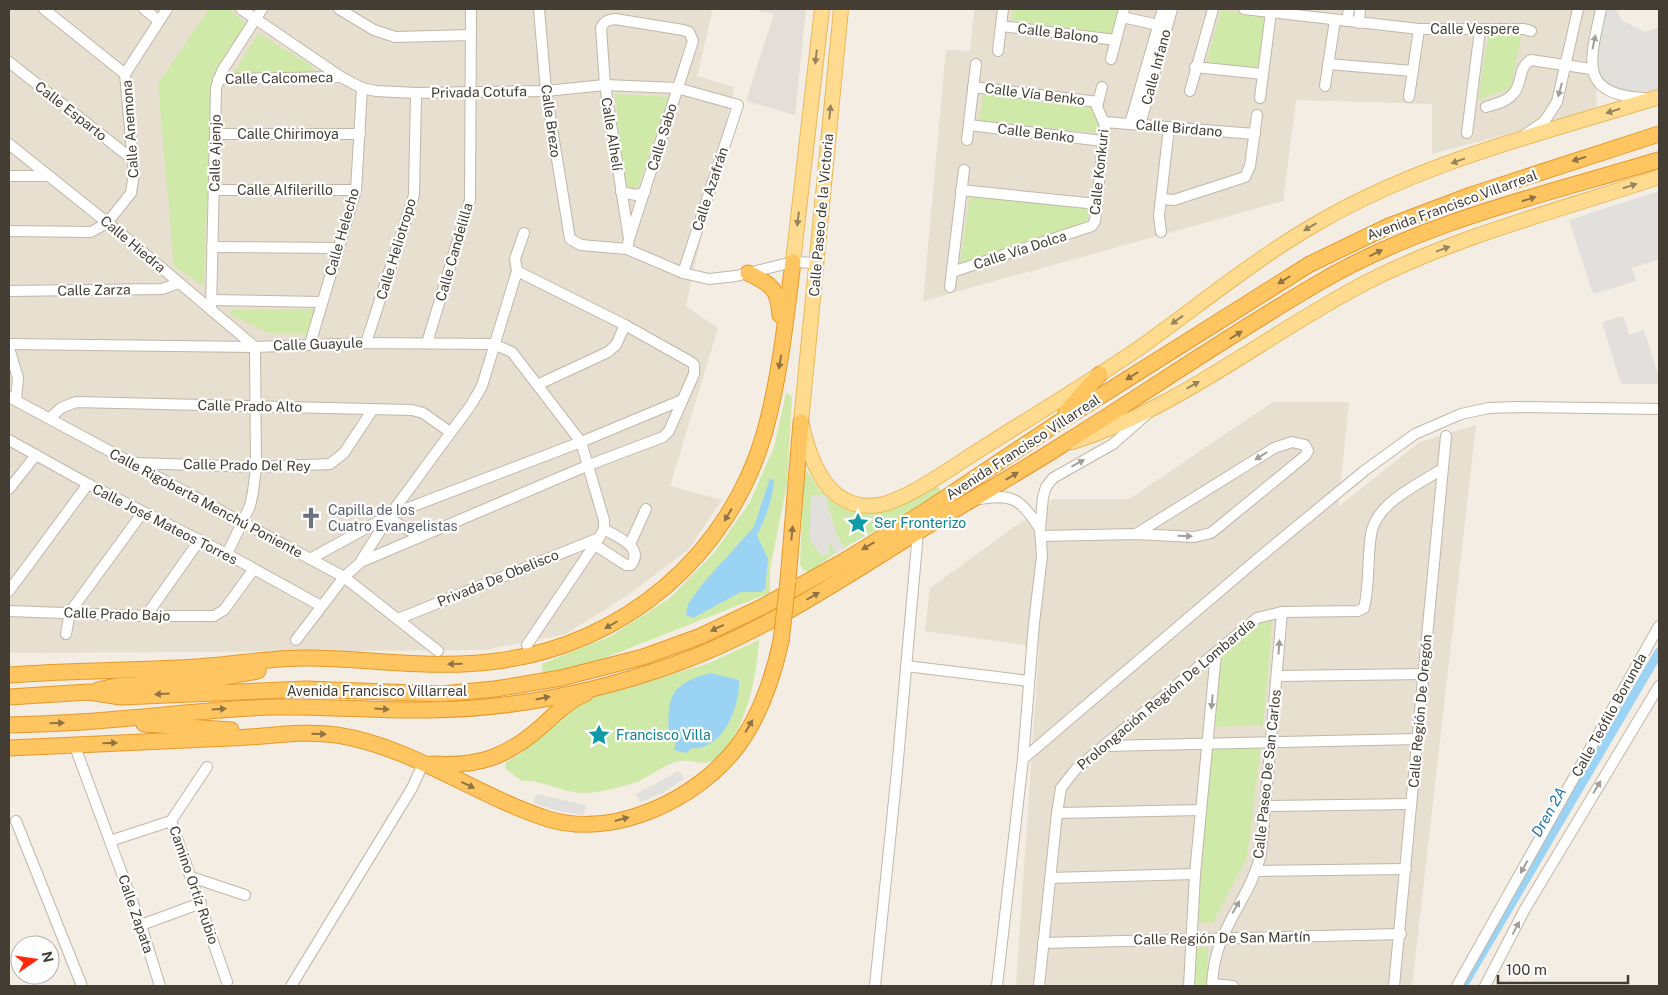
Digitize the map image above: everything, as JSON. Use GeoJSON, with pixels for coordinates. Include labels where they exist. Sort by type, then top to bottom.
{"type":"FeatureCollection","features":[{"type":"Feature","properties":{"kind":"highway"},"geometry":{"type":"LineString","coordinates":[[1639,139],[1659,128]]}},
{"type":"Feature","properties":{"kind":"highway","name":"Avenida Francisco Villarreal"},"geometry":{"type":"LineString","coordinates":[[9,697],[89,692],[121,697],[306,690],[441,694],[495,689],[604,669],[701,636],[762,607],[924,512],[1056,424],[1310,264],[1357,240],[1471,195],[1659,134]]}},
{"type":"Feature","properties":{"kind":"highway","name":"Avenida Francisco Villarreal"},"geometry":{"type":"LineString","coordinates":[[9,725],[103,721],[217,709],[277,707],[427,710],[515,704],[622,680],[709,651],[744,634],[848,576],[1062,445],[1317,284],[1362,260],[1440,226],[1659,160]]}},
{"type":"Feature","properties":{"kind":"highway"},"geometry":{"type":"LineString","coordinates":[[1602,177],[1622,176],[1659,167]]}},
{"type":"Feature","properties":{"kind":"highway"},"geometry":{"type":"LineString","coordinates":[[9,675],[60,671],[194,667],[301,658],[331,658],[428,665],[497,662],[563,646],[599,632],[629,615],[680,572],[706,546],[729,516],[748,476],[764,434],[784,338],[793,262]]}},
{"type":"Feature","properties":{"kind":"highway"},"geometry":{"type":"LineString","coordinates":[[748,273],[766,281],[777,293],[784,338]]}},
{"type":"Feature","properties":{"kind":"highway"},"geometry":{"type":"LineString","coordinates":[[1056,424],[1100,374]]}},
{"type":"Feature","properties":{"kind":"highway"},"geometry":{"type":"LineString","coordinates":[[9,748],[270,735],[335,735],[358,739],[387,748],[512,805],[569,824],[599,824],[640,814],[667,803],[691,790],[716,770],[736,747],[750,727],[771,682],[781,641],[788,581],[801,422]]}},
{"type":"Feature","properties":{"kind":"highway"},"geometry":{"type":"LineString","coordinates":[[89,692],[116,686],[209,680],[331,658]]}},
{"type":"Feature","properties":{"kind":"highway"},"geometry":{"type":"LineString","coordinates":[[424,764],[468,764],[496,757],[516,747],[577,698],[622,680]]}},
{"type":"Feature","properties":{"kind":"highway"},"geometry":{"type":"LineString","coordinates":[[103,721],[270,735]]}},
{"type":"Feature","properties":{"kind":"main road","name":"Calle Paseo de la Victoria"},"geometry":{"type":"LineString","coordinates":[[793,262],[822,9]]}},
{"type":"Feature","properties":{"kind":"main road","name":"Calle Paseo de la Victoria"},"geometry":{"type":"LineString","coordinates":[[801,422],[841,9]]}},
{"type":"Feature","properties":{"kind":"main road"},"geometry":{"type":"LineString","coordinates":[[801,422],[813,463],[825,484],[838,496],[849,502],[878,505],[891,502],[950,469],[1100,374],[1287,241],[1346,207],[1408,178],[1512,142],[1656,98]]}},
{"type":"Feature","properties":{"kind":"main road"},"geometry":{"type":"LineString","coordinates":[[1062,445],[1104,432],[1151,410],[1223,368],[1304,317],[1402,265],[1439,250],[1659,177]]}},
{"type":"Feature","properties":{"kind":"street"},"geometry":{"type":"LineString","coordinates":[[44,9],[125,74]]}},
{"type":"Feature","properties":{"kind":"street"},"geometry":{"type":"LineString","coordinates":[[144,9],[159,20]]}},
{"type":"Feature","properties":{"kind":"street","name":"Calle Anemona"},"geometry":{"type":"LineString","coordinates":[[107,222],[131,193],[134,184],[125,74],[167,9]]}},
{"type":"Feature","properties":{"kind":"street","name":"Privada Cotufa"},"geometry":{"type":"LineString","coordinates":[[241,9],[254,20],[341,77],[362,88],[376,91],[416,93],[546,91],[604,85],[677,88],[738,105]]}},
{"type":"Feature","properties":{"kind":"street","name":"Calle Ajenjo"},"geometry":{"type":"LineString","coordinates":[[211,305],[218,79],[262,9]]}},
{"type":"Feature","properties":{"kind":"street"},"geometry":{"type":"LineString","coordinates":[[339,9],[374,30],[395,37],[471,35]]}},
{"type":"Feature","properties":{"kind":"street","name":"Calle Candelilla"},"geometry":{"type":"LineString","coordinates":[[427,343],[470,200],[471,9]]}},
{"type":"Feature","properties":{"kind":"street","name":"Calle Brezo"},"geometry":{"type":"LineString","coordinates":[[539,9],[546,91],[567,232],[570,239],[581,245],[628,244]]}},
{"type":"Feature","properties":{"kind":"street"},"geometry":{"type":"LineString","coordinates":[[998,51],[1003,9]]}},
{"type":"Feature","properties":{"kind":"street","name":"Calle Infano"},"geometry":{"type":"LineString","coordinates":[[1163,9],[1163,26]]}},
{"type":"Feature","properties":{"kind":"street","name":"Calle Infano"},"geometry":{"type":"LineString","coordinates":[[1135,124],[1163,26],[1172,9]]}},
{"type":"Feature","properties":{"kind":"street"},"geometry":{"type":"LineString","coordinates":[[1190,91],[1195,67],[1213,9]]}},
{"type":"Feature","properties":{"kind":"street","name":"Calle Vespere"},"geometry":{"type":"LineString","coordinates":[[1244,9],[1419,29],[1524,29],[1531,31]]}},
{"type":"Feature","properties":{"kind":"street"},"geometry":{"type":"LineString","coordinates":[[1347,21],[1349,9]]}},
{"type":"Feature","properties":{"kind":"street"},"geometry":{"type":"LineString","coordinates":[[1359,22],[1360,9]]}},
{"type":"Feature","properties":{"kind":"street"},"geometry":{"type":"LineString","coordinates":[[1512,142],[1544,122],[1557,102],[1578,9]]}},
{"type":"Feature","properties":{"kind":"street"},"geometry":{"type":"LineString","coordinates":[[1601,9],[1591,57],[1591,69],[1603,88],[1612,93],[1626,98],[1656,98]]}},
{"type":"Feature","properties":{"kind":"street"},"geometry":{"type":"LineString","coordinates":[[1260,98],[1271,12]]}},
{"type":"Feature","properties":{"kind":"street"},"geometry":{"type":"LineString","coordinates":[[1111,59],[1123,13],[1163,26]]}},
{"type":"Feature","properties":{"kind":"street","name":"Calle Alhelí"},"geometry":{"type":"LineString","coordinates":[[628,244],[604,85],[601,28],[603,23],[615,19],[683,30]]}},
{"type":"Feature","properties":{"kind":"street"},"geometry":{"type":"LineString","coordinates":[[1325,86],[1335,20]]}},
{"type":"Feature","properties":{"kind":"street","name":"Calle Balono"},"geometry":{"type":"LineString","coordinates":[[1001,26],[1116,40]]}},
{"type":"Feature","properties":{"kind":"street","name":"Calle Vespere"},"geometry":{"type":"LineString","coordinates":[[1409,96],[1419,29]]}},
{"type":"Feature","properties":{"kind":"street","name":"Calle Sabo"},"geometry":{"type":"LineString","coordinates":[[628,244],[692,41],[689,32],[683,30]]}},
{"type":"Feature","properties":{"kind":"street"},"geometry":{"type":"LineString","coordinates":[[1466,133],[1480,30]]}},
{"type":"Feature","properties":{"kind":"street"},"geometry":{"type":"LineString","coordinates":[[1486,107],[1513,95],[1526,63],[1536,60],[1591,69]]}},
{"type":"Feature","properties":{"kind":"street","name":"Calle Esparto"},"geometry":{"type":"LineString","coordinates":[[9,62],[132,159]]}},
{"type":"Feature","properties":{"kind":"street","name":"Calle Vía Benko"},"geometry":{"type":"LineString","coordinates":[[967,140],[976,64]]}},
{"type":"Feature","properties":{"kind":"street"},"geometry":{"type":"LineString","coordinates":[[1328,64],[1413,71]]}},
{"type":"Feature","properties":{"kind":"street"},"geometry":{"type":"LineString","coordinates":[[1195,67],[1263,74]]}},
{"type":"Feature","properties":{"kind":"street","name":"Calle Calcomeca"},"geometry":{"type":"LineString","coordinates":[[218,79],[341,77]]}},
{"type":"Feature","properties":{"kind":"street"},"geometry":{"type":"LineString","coordinates":[[1098,102],[1102,86]]}},
{"type":"Feature","properties":{"kind":"street","name":"Calle Vía Benko"},"geometry":{"type":"LineString","coordinates":[[973,87],[1098,102]]}},
{"type":"Feature","properties":{"kind":"street","name":"Calle Helecho"},"geometry":{"type":"LineString","coordinates":[[310,344],[356,190],[362,88]]}},
{"type":"Feature","properties":{"kind":"street","name":"Calle Heliotropo"},"geometry":{"type":"LineString","coordinates":[[366,343],[414,195],[416,93]]}},
{"type":"Feature","properties":{"kind":"street","name":"Calle Konkuri"},"geometry":{"type":"LineString","coordinates":[[1088,228],[1095,221],[1103,141],[1104,122],[1097,110],[1098,102]]}},
{"type":"Feature","properties":{"kind":"street","name":"Calle Azafrán"},"geometry":{"type":"LineString","coordinates":[[683,273],[738,105]]}},
{"type":"Feature","properties":{"kind":"street"},"geometry":{"type":"LineString","coordinates":[[1162,200],[1174,200],[1245,177],[1250,166],[1257,115]]}},
{"type":"Feature","properties":{"kind":"street","name":"Calle Birdano"},"geometry":{"type":"LineString","coordinates":[[1104,122],[1254,134]]}},
{"type":"Feature","properties":{"kind":"street","name":"Calle Benko"},"geometry":{"type":"LineString","coordinates":[[969,125],[1103,141]]}},
{"type":"Feature","properties":{"kind":"street"},"geometry":{"type":"LineString","coordinates":[[1161,232],[1158,216],[1162,200],[1168,127]]}},
{"type":"Feature","properties":{"kind":"street","name":"Calle Chirimoya"},"geometry":{"type":"LineString","coordinates":[[216,134],[360,134]]}},
{"type":"Feature","properties":{"kind":"street","name":"Calle Hiedra"},"geometry":{"type":"LineString","coordinates":[[9,144],[107,222],[179,283],[211,305],[255,347]]}},
{"type":"Feature","properties":{"kind":"street","name":"Calle Vía Dolca"},"geometry":{"type":"LineString","coordinates":[[950,287],[964,170]]}},
{"type":"Feature","properties":{"kind":"street"},"geometry":{"type":"LineString","coordinates":[[9,176],[49,176]]}},
{"type":"Feature","properties":{"kind":"street","name":"Calle Alfilerillo"},"geometry":{"type":"LineString","coordinates":[[214,190],[356,190]]}},
{"type":"Feature","properties":{"kind":"street"},"geometry":{"type":"LineString","coordinates":[[961,190],[1096,204]]}},
{"type":"Feature","properties":{"kind":"street"},"geometry":{"type":"LineString","coordinates":[[621,192],[636,195],[645,192]]}},
{"type":"Feature","properties":{"kind":"street"},"geometry":{"type":"LineString","coordinates":[[9,231],[91,232],[107,222]]}},
{"type":"Feature","properties":{"kind":"street","name":"Calle Vía Dolca"},"geometry":{"type":"LineString","coordinates":[[952,272],[1088,228]]}},
{"type":"Feature","properties":{"kind":"street"},"geometry":{"type":"LineString","coordinates":[[296,640],[344,577],[360,562],[482,386],[516,271],[515,259],[524,233]]}},
{"type":"Feature","properties":{"kind":"street"},"geometry":{"type":"LineString","coordinates":[[628,244],[683,273],[709,279],[748,273],[793,262],[817,263]]}},
{"type":"Feature","properties":{"kind":"street"},"geometry":{"type":"LineString","coordinates":[[212,247],[339,248]]}},
{"type":"Feature","properties":{"kind":"street"},"geometry":{"type":"LineString","coordinates":[[360,562],[589,465],[663,437],[668,431],[694,374],[694,366],[625,325],[516,271]]}},
{"type":"Feature","properties":{"kind":"street","name":"Calle Zarza"},"geometry":{"type":"LineString","coordinates":[[9,291],[162,289],[179,283]]}},
{"type":"Feature","properties":{"kind":"street"},"geometry":{"type":"LineString","coordinates":[[211,305],[321,302]]}},
{"type":"Feature","properties":{"kind":"street"},"geometry":{"type":"LineString","coordinates":[[537,385],[608,352],[616,345],[625,325]]}},
{"type":"Feature","properties":{"kind":"street","name":"Calle Guayule"},"geometry":{"type":"LineString","coordinates":[[9,346],[255,347],[366,343],[493,344],[512,352],[581,442],[604,520],[599,537]]}},
{"type":"Feature","properties":{"kind":"street"},"geometry":{"type":"LineString","coordinates":[[9,346],[18,378],[12,398]]}},
{"type":"Feature","properties":{"kind":"street"},"geometry":{"type":"LineString","coordinates":[[227,554],[242,523],[253,492],[256,467],[255,347]]}},
{"type":"Feature","properties":{"kind":"street","name":"Calle Rigoberta Menchú Poniente"},"geometry":{"type":"LineString","coordinates":[[12,398],[310,559],[390,517],[682,400]]}},
{"type":"Feature","properties":{"kind":"street","name":"Calle Prado Alto"},"geometry":{"type":"LineString","coordinates":[[50,418],[60,408],[76,402],[373,409],[423,413],[450,432]]}},
{"type":"Feature","properties":{"kind":"street"},"geometry":{"type":"LineString","coordinates":[[1023,759],[1261,556],[1364,472],[1415,434],[1443,420],[1482,409],[1517,407],[1659,409]]}},
{"type":"Feature","properties":{"kind":"street","name":"Calle Prado Del Rey"},"geometry":{"type":"LineString","coordinates":[[132,463],[256,467],[330,464],[344,453],[373,409]]}},
{"type":"Feature","properties":{"kind":"street"},"geometry":{"type":"LineString","coordinates":[[997,986],[1023,759],[1042,556],[1043,497],[1046,487],[1053,478],[1113,444],[1151,410]]}},
{"type":"Feature","properties":{"kind":"street","name":"Calle Región De Oregón"},"geometry":{"type":"LineString","coordinates":[[1394,986],[1401,934],[1411,804],[1446,436]]}},
{"type":"Feature","properties":{"kind":"street","name":"Calle José Mateos Torres"},"geometry":{"type":"LineString","coordinates":[[9,440],[88,484],[227,554],[252,570],[321,606]]}},
{"type":"Feature","properties":{"kind":"street"},"geometry":{"type":"LineString","coordinates":[[1041,533],[1194,536],[1211,533],[1305,456],[1308,451],[1305,445],[1292,442],[1274,448],[1136,534]]}},
{"type":"Feature","properties":{"kind":"street"},"geometry":{"type":"LineString","coordinates":[[9,489],[36,455]]}},
{"type":"Feature","properties":{"kind":"street","name":"Prolongación Región De Lombardía"},"geometry":{"type":"LineString","coordinates":[[1039,986],[1057,813],[1064,782],[1076,769],[1106,746],[1257,618],[1282,612],[1358,611],[1364,608],[1371,534],[1375,520],[1394,500],[1442,469]]}},
{"type":"Feature","properties":{"kind":"street"},"geometry":{"type":"LineString","coordinates":[[9,591],[88,484]]}},
{"type":"Feature","properties":{"kind":"street"},"geometry":{"type":"LineString","coordinates":[[970,501],[994,496],[1013,498],[1026,509],[1041,533]]}},
{"type":"Feature","properties":{"kind":"street"},"geometry":{"type":"LineString","coordinates":[[630,544],[646,509]]}},
{"type":"Feature","properties":{"kind":"street"},"geometry":{"type":"LineString","coordinates":[[66,634],[70,612],[143,512]]}},
{"type":"Feature","properties":{"kind":"street"},"geometry":{"type":"LineString","coordinates":[[390,517],[419,536]]}},
{"type":"Feature","properties":{"kind":"street"},"geometry":{"type":"LineString","coordinates":[[875,986],[918,532]]}},
{"type":"Feature","properties":{"kind":"street"},"geometry":{"type":"LineString","coordinates":[[599,537],[630,544],[635,550],[636,557],[629,566],[599,537]]}},
{"type":"Feature","properties":{"kind":"street","name":"Privada De Obelisco"},"geometry":{"type":"LineString","coordinates":[[398,619],[599,537]]}},
{"type":"Feature","properties":{"kind":"street","name":"Privada De Obelisco"},"geometry":{"type":"LineString","coordinates":[[527,645],[599,537]]}},
{"type":"Feature","properties":{"kind":"street"},"geometry":{"type":"LineString","coordinates":[[146,616],[199,541]]}},
{"type":"Feature","properties":{"kind":"street"},"geometry":{"type":"LineString","coordinates":[[310,559],[344,577],[438,651]]}},
{"type":"Feature","properties":{"kind":"street","name":"Calle Prado Bajo"},"geometry":{"type":"LineString","coordinates":[[9,610],[146,616],[214,616],[224,610],[252,570]]}},
{"type":"Feature","properties":{"kind":"street","name":"Calle Paseo De San Carlos"},"geometry":{"type":"LineString","coordinates":[[1212,985],[1214,963],[1220,938],[1257,871],[1261,854],[1267,806],[1282,612]]}},
{"type":"Feature","properties":{"kind":"street","name":"Calle Teófilo Borunda"},"geometry":{"type":"LineString","coordinates":[[1457,986],[1659,626]]}},
{"type":"Feature","properties":{"kind":"street"},"geometry":{"type":"LineString","coordinates":[[1184,986],[1189,986],[1194,874],[1216,653]]}},
{"type":"Feature","properties":{"kind":"street"},"geometry":{"type":"LineString","coordinates":[[906,666],[1029,681]]}},
{"type":"Feature","properties":{"kind":"street"},"geometry":{"type":"LineString","coordinates":[[1277,676],[1424,674]]}},
{"type":"Feature","properties":{"kind":"street","name":"Calle Teófilo Borunda"},"geometry":{"type":"LineString","coordinates":[[1485,986],[1526,909],[1659,686]]}},
{"type":"Feature","properties":{"kind":"street"},"geometry":{"type":"LineString","coordinates":[[1106,746],[1417,739]]}},
{"type":"Feature","properties":{"kind":"street","name":"Calle Zapata"},"geometry":{"type":"LineString","coordinates":[[68,745],[110,841],[141,925],[160,986]]}},
{"type":"Feature","properties":{"kind":"street"},"geometry":{"type":"LineString","coordinates":[[292,986],[412,788],[424,764]]}},
{"type":"Feature","properties":{"kind":"street","name":"Camino Ortíz Rubio"},"geometry":{"type":"LineString","coordinates":[[207,767],[171,821],[227,982]]}},
{"type":"Feature","properties":{"kind":"street"},"geometry":{"type":"LineString","coordinates":[[1267,806],[1411,804]]}},
{"type":"Feature","properties":{"kind":"street"},"geometry":{"type":"LineString","coordinates":[[1057,813],[1201,810]]}},
{"type":"Feature","properties":{"kind":"street"},"geometry":{"type":"LineString","coordinates":[[16,821],[82,986]]}},
{"type":"Feature","properties":{"kind":"street"},"geometry":{"type":"LineString","coordinates":[[110,841],[171,821]]}},
{"type":"Feature","properties":{"kind":"street"},"geometry":{"type":"LineString","coordinates":[[1257,871],[1406,869]]}},
{"type":"Feature","properties":{"kind":"street"},"geometry":{"type":"LineString","coordinates":[[1050,878],[1194,874]]}},
{"type":"Feature","properties":{"kind":"street"},"geometry":{"type":"LineString","coordinates":[[191,877],[244,895]]}},
{"type":"Feature","properties":{"kind":"street"},"geometry":{"type":"LineString","coordinates":[[141,925],[201,903]]}},
{"type":"Feature","properties":{"kind":"street","name":"Calle Región De San Martín"},"geometry":{"type":"LineString","coordinates":[[1043,943],[1401,934]]}},
{"type":"Feature","properties":{"kind":"street"},"geometry":{"type":"LineString","coordinates":[[1212,985],[1234,986]]}},
{"type":"Feature","properties":{"kind":"shaded area"},"geometry":{"type":"Polygon","coordinates":[[[9,9],[713,9],[697,76],[734,87],[686,306],[718,328],[670,486],[722,500],[688,550],[628,595],[566,634],[485,650],[9,653],[9,9]]]}},
{"type":"Feature","properties":{"kind":"shaded area"},"geometry":{"type":"Polygon","coordinates":[[[747,9],[806,9],[795,115],[746,101],[774,14],[747,9]]]}},
{"type":"Feature","properties":{"kind":"shaded area"},"geometry":{"type":"Polygon","coordinates":[[[974,9],[1606,9],[1596,61],[1597,110],[1432,154],[1432,104],[1296,100],[1283,201],[923,301],[946,50],[970,51],[974,9]]]}},
{"type":"Feature","properties":{"kind":"shaded area"},"geometry":{"type":"Polygon","coordinates":[[[1606,9],[1617,9],[1621,20],[1645,32],[1659,27],[1659,89],[1642,94],[1627,95],[1604,82],[1599,74],[1596,61],[1606,9]]]}},
{"type":"Feature","properties":{"kind":"shaded area"},"geometry":{"type":"Polygon","coordinates":[[[1659,191],[1659,259],[1632,268],[1636,281],[1593,294],[1569,220],[1659,191]]]}},
{"type":"Feature","properties":{"kind":"shaded area"},"geometry":{"type":"Polygon","coordinates":[[[1623,316],[1629,335],[1644,330],[1657,371],[1659,371],[1659,384],[1621,384],[1602,322],[1623,316]]]}},
{"type":"Feature","properties":{"kind":"shaded area"},"geometry":{"type":"Polygon","coordinates":[[[1273,402],[1349,402],[1338,507],[1420,442],[1476,425],[1412,986],[1016,986],[1039,647],[925,631],[930,588],[1053,499],[1129,499],[1273,402]]]}},
{"type":"Feature","properties":{"kind":"shaded area"},"geometry":{"type":"Polygon","coordinates":[[[811,495],[825,495],[837,536],[845,548],[835,554],[829,539],[829,554],[821,555],[809,539],[811,495]]]}},
{"type":"Feature","properties":{"kind":"shaded area"},"geometry":{"type":"Polygon","coordinates":[[[679,771],[684,779],[663,793],[641,802],[636,794],[679,771]]]}},
{"type":"Feature","properties":{"kind":"shaded area"},"geometry":{"type":"Polygon","coordinates":[[[536,794],[586,805],[584,815],[558,811],[533,803],[536,794]]]}},
{"type":"Feature","properties":{"kind":"green space"},"geometry":{"type":"Polygon","coordinates":[[[209,9],[230,9],[247,26],[211,85],[204,286],[174,266],[158,84],[209,9]]]}},
{"type":"Feature","properties":{"kind":"green space"},"geometry":{"type":"Polygon","coordinates":[[[1013,9],[1119,9],[1114,34],[1011,20],[1013,9]]]}},
{"type":"Feature","properties":{"kind":"green space"},"geometry":{"type":"Polygon","coordinates":[[[1221,10],[1266,17],[1258,68],[1206,64],[1221,10]]]}},
{"type":"Feature","properties":{"kind":"green space"},"geometry":{"type":"Polygon","coordinates":[[[258,33],[313,67],[315,73],[234,73],[258,33]]]}},
{"type":"Feature","properties":{"kind":"green space"},"geometry":{"type":"Polygon","coordinates":[[[1488,36],[1521,36],[1511,88],[1478,100],[1488,36]]]}},
{"type":"Feature","properties":{"kind":"green space"},"geometry":{"type":"Polygon","coordinates":[[[984,92],[1094,106],[1100,133],[979,121],[984,92]]]}},
{"type":"Feature","properties":{"kind":"green space"},"geometry":{"type":"Polygon","coordinates":[[[615,94],[669,97],[639,184],[634,189],[630,189],[625,185],[615,94]]]}},
{"type":"Feature","properties":{"kind":"green space"},"geometry":{"type":"Polygon","coordinates":[[[970,195],[1090,206],[1087,223],[960,264],[970,195]]]}},
{"type":"Feature","properties":{"kind":"green space"},"geometry":{"type":"Polygon","coordinates":[[[314,309],[308,333],[269,333],[231,315],[230,312],[232,310],[314,309]]]}},
{"type":"Feature","properties":{"kind":"green space"},"geometry":{"type":"Polygon","coordinates":[[[786,393],[792,396],[787,484],[770,569],[770,593],[594,662],[543,674],[542,664],[611,636],[670,598],[714,553],[750,502],[774,447],[786,393]]]}},
{"type":"Feature","properties":{"kind":"green space"},"geometry":{"type":"Polygon","coordinates":[[[804,467],[825,495],[838,506],[852,511],[867,513],[896,507],[938,486],[941,492],[905,517],[843,548],[813,571],[804,571],[800,565],[804,467]]]}},
{"type":"Feature","properties":{"kind":"green space"},"geometry":{"type":"Polygon","coordinates":[[[1273,612],[1263,725],[1215,727],[1222,647],[1273,612]]]}},
{"type":"Feature","properties":{"kind":"green space"},"geometry":{"type":"Polygon","coordinates":[[[759,640],[756,671],[742,721],[725,749],[711,762],[678,761],[626,786],[588,793],[571,792],[538,782],[522,781],[505,769],[506,762],[519,755],[580,701],[707,664],[759,640]]]}},
{"type":"Feature","properties":{"kind":"green space"},"geometry":{"type":"Polygon","coordinates":[[[1262,737],[1247,857],[1213,923],[1195,922],[1213,740],[1262,737]]]}},
{"type":"Feature","properties":{"kind":"green space"},"geometry":{"type":"Polygon","coordinates":[[[1195,947],[1208,947],[1207,986],[1196,986],[1195,947]]]}},
{"type":"Feature","properties":{"kind":"water"},"geometry":{"type":"Polygon","coordinates":[[[770,478],[774,481],[772,495],[757,535],[768,559],[765,589],[761,592],[741,592],[693,618],[686,615],[688,604],[703,583],[754,527],[770,478]]]}},
{"type":"Feature","properties":{"kind":"water"},"geometry":{"type":"Polygon","coordinates":[[[710,673],[739,680],[739,691],[733,714],[721,735],[712,742],[702,747],[691,748],[687,753],[674,750],[676,743],[669,739],[669,714],[673,696],[677,689],[685,683],[710,673]]]}},
{"type":"Feature","properties":{"kind":"waterway","name":"Dren 2A"},"geometry":{"type":"LineString","coordinates":[[1463,986],[1659,652]]}},
{"type":"Feature","properties":{"kind":"place","name":"Capilla de los Cuatro Evangelistas"},"geometry":{"type":"Point","coordinates":[311,518]}},
{"type":"Feature","properties":{"kind":"place","name":"Ser Fronterizo"},"geometry":{"type":"Point","coordinates":[858,523]}},
{"type":"Feature","properties":{"kind":"place","name":"Francisco Villa"},"geometry":{"type":"Point","coordinates":[599,735]}}]}
